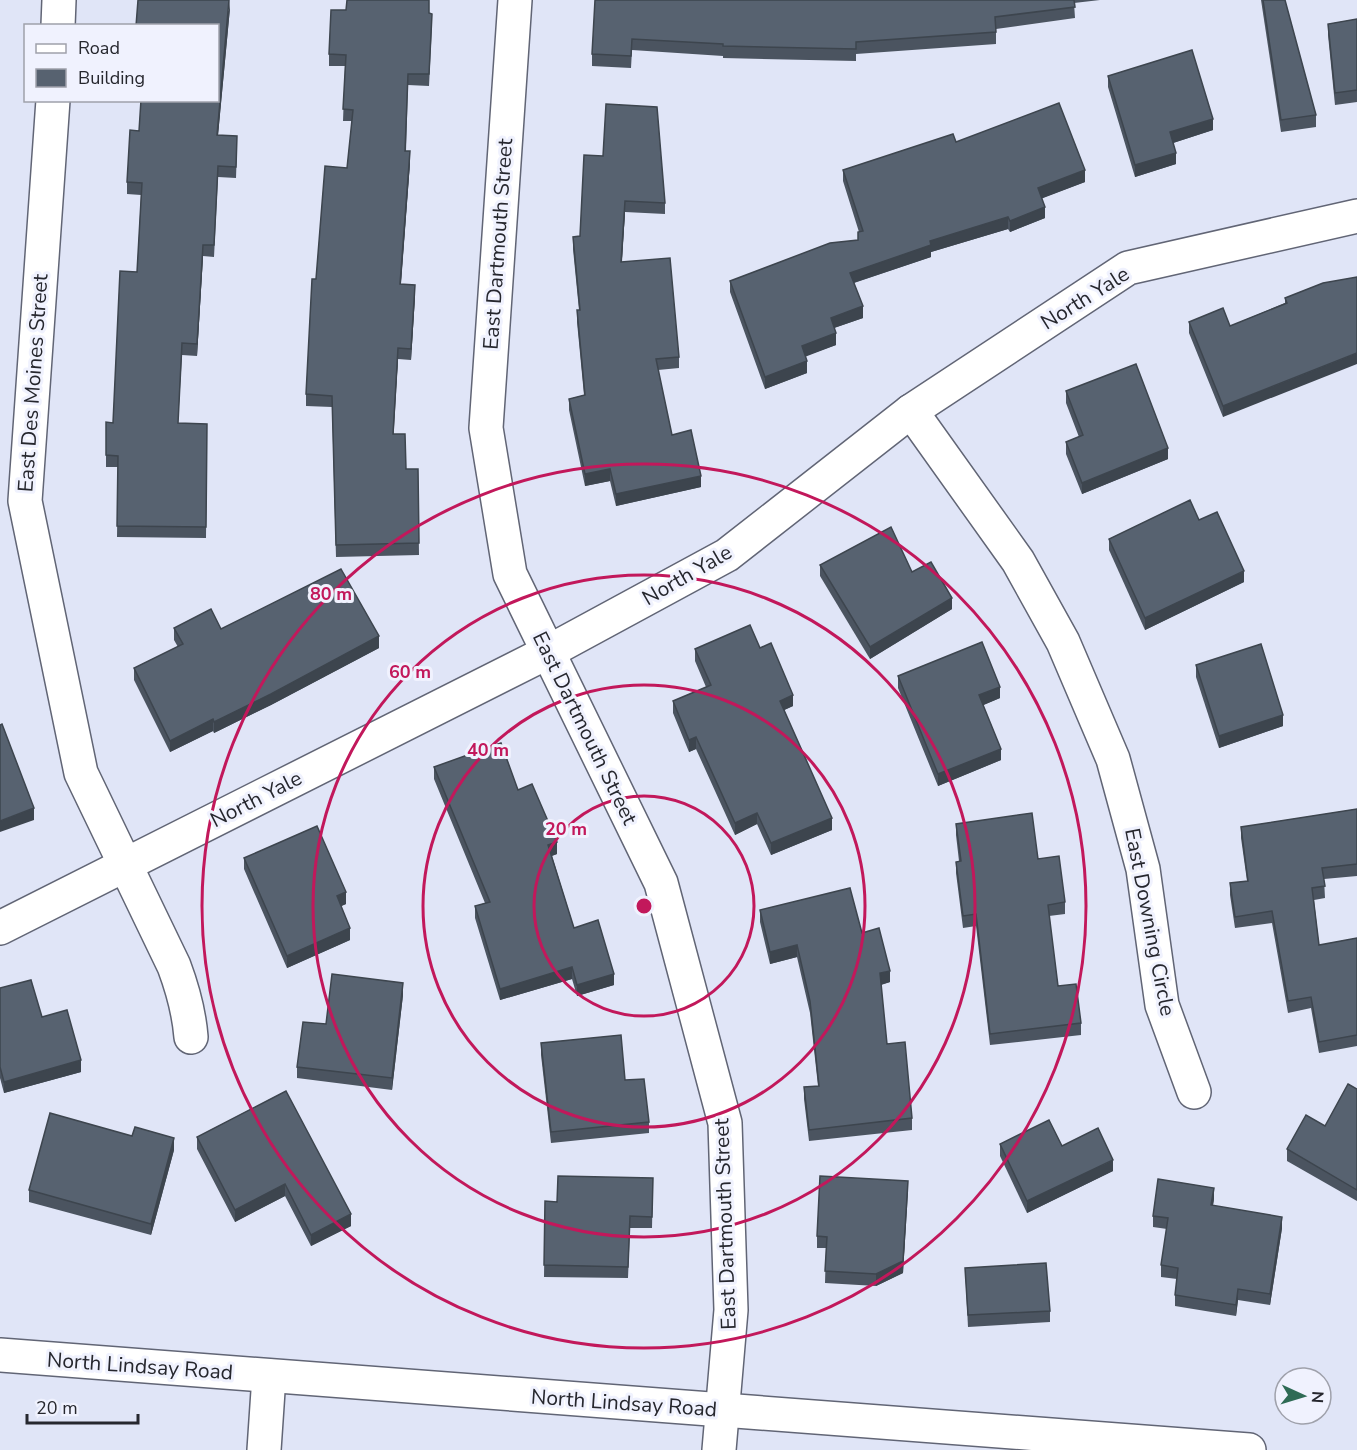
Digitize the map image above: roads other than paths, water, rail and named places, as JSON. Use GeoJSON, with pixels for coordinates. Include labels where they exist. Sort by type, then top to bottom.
{"type":"FeatureCollection","features":[{"type":"Feature","properties":{"kind":"street"},"geometry":{"type":"LineString","coordinates":[[58,24],[59,0]]}},
{"type":"Feature","properties":{"kind":"street","name":"East Dartmouth Street"},"geometry":{"type":"LineString","coordinates":[[515,0],[486,428],[510,574],[661,884],[725,1123],[731,1310],[719,1450]]}},
{"type":"Feature","properties":{"kind":"street","name":"East Des Moines Street"},"geometry":{"type":"LineString","coordinates":[[53,102],[25,501],[81,773],[174,966],[189,1014],[191,1037]]}},
{"type":"Feature","properties":{"kind":"street","name":"North Yale"},"geometry":{"type":"LineString","coordinates":[[0,928],[548,652],[727,555],[911,411],[1128,268],[1357,216]]}},
{"type":"Feature","properties":{"kind":"street","name":"East Downing Circle"},"geometry":{"type":"LineString","coordinates":[[911,411],[1018,561],[1063,642],[1113,759],[1143,869],[1162,1005],[1194,1092]]}},
{"type":"Feature","properties":{"kind":"street","name":"North Lindsay Road"},"geometry":{"type":"LineString","coordinates":[[0,1355],[1249,1450]]}},
{"type":"Feature","properties":{"kind":"street"},"geometry":{"type":"LineString","coordinates":[[264,1450],[269,1376]]}}]}
